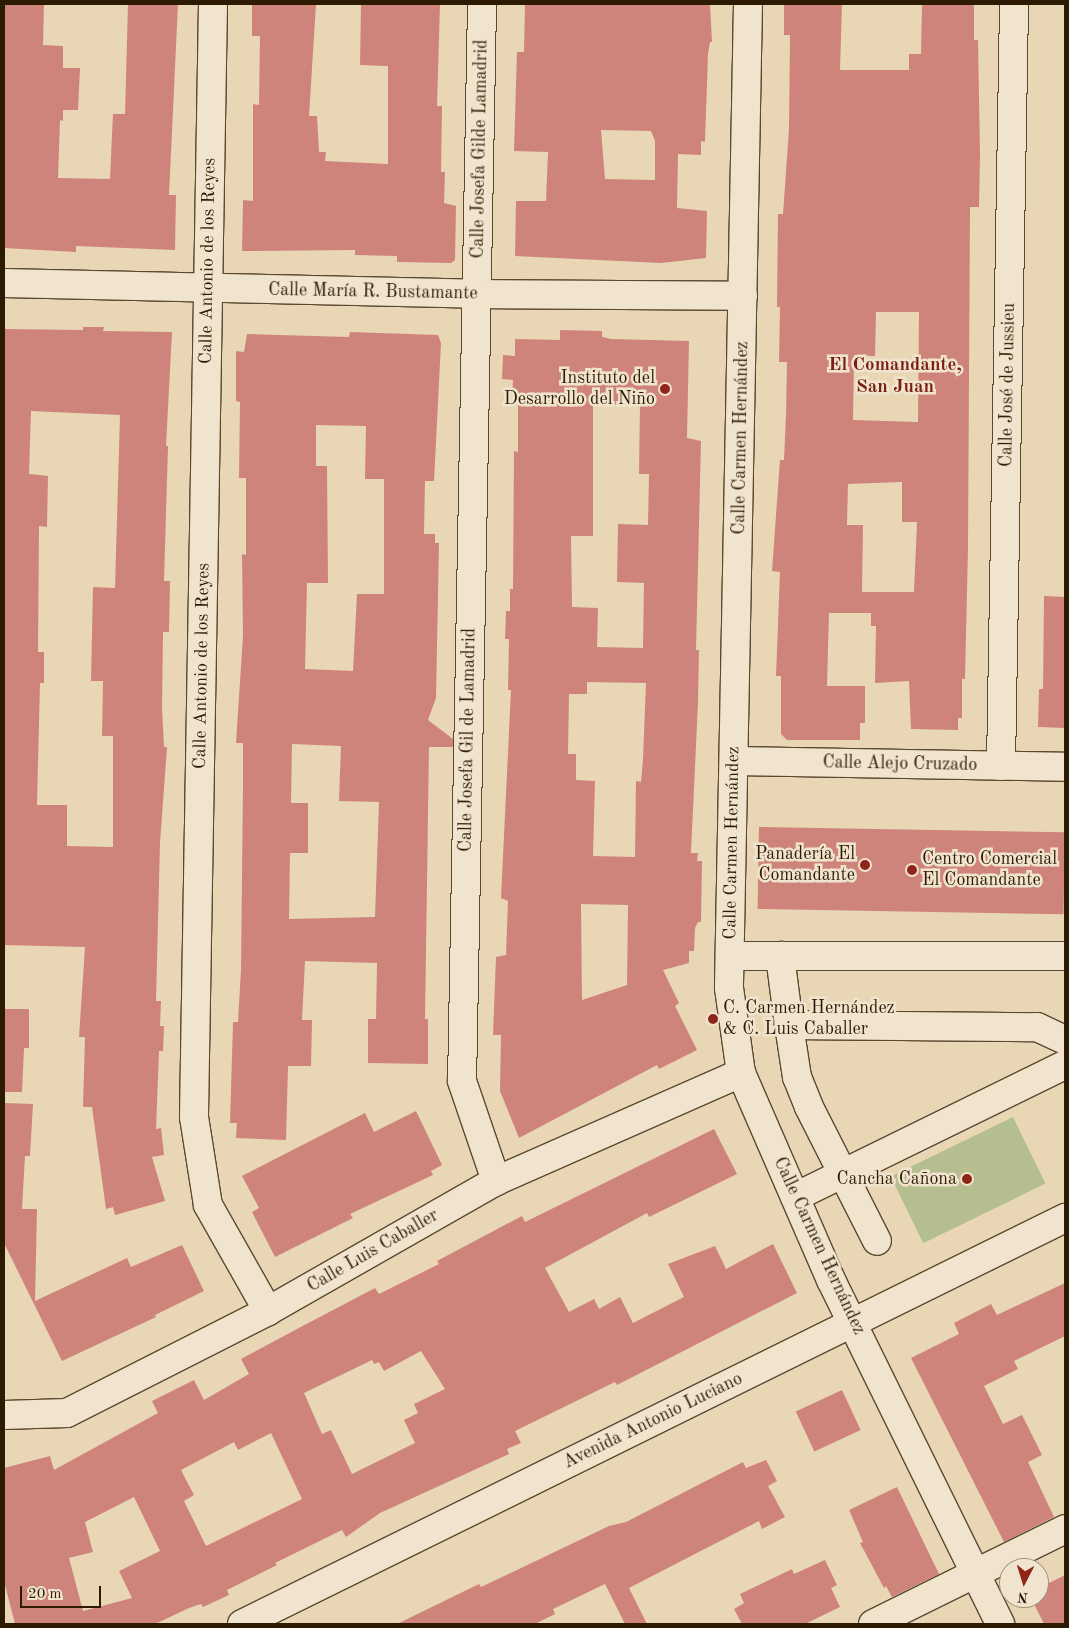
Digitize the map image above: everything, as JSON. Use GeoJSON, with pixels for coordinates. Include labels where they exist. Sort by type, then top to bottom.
{"type":"FeatureCollection","features":[{"type":"Feature","properties":{"kind":"street","name":"Calle Antonio de los Reyes"},"geometry":{"type":"LineString","coordinates":[[214,4],[194,1117],[208,1205],[268,1312]]}},
{"type":"Feature","properties":{"kind":"street","name":"Calle Josefa Gilde Lamadrid"},"geometry":{"type":"LineString","coordinates":[[477,294],[482,4]]}},
{"type":"Feature","properties":{"kind":"street","name":"Calle Carmen Hernández"},"geometry":{"type":"LineString","coordinates":[[748,4],[729,988],[741,1073],[795,1197],[853,1322],[1000,1624]]}},
{"type":"Feature","properties":{"kind":"street","name":"Calle José de Jussieu"},"geometry":{"type":"LineString","coordinates":[[1001,766],[1014,4]]}},
{"type":"Feature","properties":{"kind":"street","name":"Calle María R. Bustamante"},"geometry":{"type":"LineString","coordinates":[[4,283],[477,294],[743,296]]}},
{"type":"Feature","properties":{"kind":"street","name":"Calle Josefa Gil de Lamadrid"},"geometry":{"type":"LineString","coordinates":[[477,294],[462,1081],[496,1181]]}},
{"type":"Feature","properties":{"kind":"street","name":"Calle Alejo Cruzado"},"geometry":{"type":"LineString","coordinates":[[734,761],[1065,767]]}},
{"type":"Feature","properties":{"kind":"street"},"geometry":{"type":"LineString","coordinates":[[730,956],[1065,956]]}},
{"type":"Feature","properties":{"kind":"street"},"geometry":{"type":"LineString","coordinates":[[780,956],[797,1077],[842,1174],[877,1240]]}},
{"type":"Feature","properties":{"kind":"street"},"geometry":{"type":"LineString","coordinates":[[789,1025],[1037,1027],[1065,1040]]}},
{"type":"Feature","properties":{"kind":"street"},"geometry":{"type":"LineString","coordinates":[[795,1197],[1065,1065]]}},
{"type":"Feature","properties":{"kind":"street","name":"Calle Luis Caballer"},"geometry":{"type":"LineString","coordinates":[[4,1415],[67,1413],[268,1312],[496,1181],[741,1073]]}},
{"type":"Feature","properties":{"kind":"street","name":"Avenida Antonio Luciano"},"geometry":{"type":"LineString","coordinates":[[242,1624],[1065,1218]]}},
{"type":"Feature","properties":{"kind":"street"},"geometry":{"type":"LineString","coordinates":[[873,1624],[1065,1529]]}},
{"type":"Feature","properties":{"kind":"green space","name":"Cancha Cañona"},"geometry":{"type":"Polygon","coordinates":[[[1013,1117],[1045,1184],[923,1243],[891,1177],[1013,1117]]]}},
{"type":"Feature","properties":{"kind":"building"},"geometry":{"type":"Polygon","coordinates":[[[4,4],[44,4],[43,45],[63,46],[63,68],[80,68],[78,110],[63,110],[63,121],[60,120],[58,178],[110,179],[113,114],[125,114],[128,4],[178,4],[169,195],[176,195],[175,250],[76,246],[76,252],[4,248],[4,4]]]}},
{"type":"Feature","properties":{"kind":"building"},"geometry":{"type":"Polygon","coordinates":[[[252,4],[316,4],[309,116],[317,116],[319,152],[326,152],[325,161],[388,164],[388,66],[360,65],[361,4],[440,4],[437,106],[442,106],[441,172],[445,172],[444,203],[456,206],[455,260],[451,263],[397,262],[397,256],[355,255],[355,250],[242,251],[243,200],[253,201],[253,104],[259,105],[260,36],[252,36],[252,4]]]}},
{"type":"Feature","properties":{"kind":"building"},"geometry":{"type":"Polygon","coordinates":[[[525,4],[710,4],[712,42],[710,42],[708,54],[705,142],[701,141],[701,155],[678,154],[677,208],[707,211],[706,258],[661,263],[515,256],[516,201],[546,201],[548,152],[514,151],[517,52],[524,52],[525,4]],[[601,130],[605,179],[655,180],[655,141],[651,131],[601,130]]]}},
{"type":"Feature","properties":{"kind":"building"},"geometry":{"type":"Polygon","coordinates":[[[784,4],[842,4],[840,70],[909,70],[909,54],[921,54],[922,4],[974,4],[974,40],[978,40],[979,207],[970,207],[968,548],[965,679],[962,679],[962,718],[958,718],[958,730],[911,729],[909,681],[875,683],[876,626],[871,626],[871,613],[829,613],[827,686],[865,686],[865,723],[860,723],[860,740],[787,740],[781,734],[781,676],[776,676],[780,572],[772,571],[780,460],[784,460],[786,414],[787,362],[779,362],[780,307],[777,307],[778,214],[783,214],[789,129],[790,35],[784,35],[784,4]],[[876,312],[875,356],[854,355],[853,420],[918,422],[919,312],[876,312]],[[902,482],[848,484],[847,525],[863,525],[862,592],[914,592],[917,522],[902,522],[902,482]]]}},
{"type":"Feature","properties":{"kind":"building"},"geometry":{"type":"Polygon","coordinates":[[[83,327],[104,327],[103,331],[172,332],[166,446],[168,446],[164,581],[170,581],[169,632],[163,632],[162,708],[164,747],[167,747],[160,843],[156,1001],[161,1001],[160,1026],[164,1026],[163,1051],[159,1051],[156,1129],[161,1128],[164,1155],[152,1157],[165,1201],[115,1215],[113,1207],[106,1209],[92,1107],[83,1107],[85,1037],[79,1037],[85,947],[4,945],[4,329],[83,330],[83,327]],[[31,411],[29,474],[48,476],[47,527],[39,526],[38,652],[44,652],[44,683],[40,683],[37,805],[67,805],[67,846],[113,847],[113,736],[102,736],[103,681],[91,681],[93,587],[115,588],[120,415],[31,411]]]}},
{"type":"Feature","properties":{"kind":"building"},"geometry":{"type":"Polygon","coordinates":[[[560,330],[602,331],[602,337],[611,339],[689,341],[687,438],[701,441],[696,650],[699,650],[698,702],[691,853],[698,853],[697,861],[702,861],[701,922],[698,922],[695,928],[694,951],[689,951],[689,963],[663,970],[679,1003],[675,1006],[697,1050],[659,1069],[657,1065],[519,1138],[500,1091],[501,1035],[493,1035],[496,957],[506,955],[508,901],[501,898],[511,690],[508,690],[509,639],[505,639],[506,611],[510,611],[510,589],[513,589],[514,451],[518,452],[518,396],[512,396],[513,380],[502,379],[503,355],[515,356],[515,339],[560,340],[560,330]],[[593,404],[593,536],[571,536],[572,607],[598,608],[597,647],[643,648],[644,583],[617,582],[618,524],[648,525],[649,474],[639,474],[640,405],[593,404]],[[587,682],[587,694],[569,694],[568,754],[576,754],[576,780],[595,781],[593,856],[635,857],[636,781],[641,782],[646,683],[587,682]],[[581,904],[582,1000],[627,985],[628,905],[581,904]]]}},
{"type":"Feature","properties":{"kind":"building"},"geometry":{"type":"Polygon","coordinates":[[[350,332],[438,335],[441,343],[434,481],[425,481],[424,534],[435,534],[435,543],[439,543],[436,698],[428,720],[453,739],[453,747],[429,747],[425,1019],[428,1019],[428,1064],[368,1063],[368,1019],[376,1019],[377,963],[305,961],[302,1020],[312,1020],[311,1066],[288,1066],[286,1140],[236,1138],[237,1123],[230,1123],[233,1022],[238,1022],[241,970],[243,743],[236,743],[243,635],[242,554],[246,555],[246,478],[239,478],[240,402],[236,401],[236,351],[244,352],[247,334],[349,337],[350,332]],[[316,425],[316,466],[327,466],[328,583],[307,583],[305,669],[353,671],[357,594],[384,594],[384,479],[365,479],[366,426],[316,425]],[[292,744],[291,803],[308,803],[308,853],[290,853],[289,919],[375,917],[379,802],[339,801],[341,746],[292,744]]]}},
{"type":"Feature","properties":{"kind":"building"},"geometry":{"type":"Polygon","coordinates":[[[1044,596],[1065,597],[1065,728],[1038,727],[1039,689],[1043,689],[1044,596]]]}},
{"type":"Feature","properties":{"kind":"building","name":"Centro Comercial El Comandante"},"geometry":{"type":"Polygon","coordinates":[[[759,827],[1065,832],[1064,914],[758,909],[759,827]]]}},
{"type":"Feature","properties":{"kind":"building"},"geometry":{"type":"Polygon","coordinates":[[[4,1009],[29,1009],[29,1048],[24,1048],[22,1092],[4,1092],[4,1009]]]}},
{"type":"Feature","properties":{"kind":"building"},"geometry":{"type":"Polygon","coordinates":[[[4,1103],[33,1104],[30,1156],[25,1156],[22,1209],[37,1209],[35,1301],[127,1258],[131,1267],[182,1245],[204,1291],[155,1315],[156,1317],[62,1361],[4,1243],[4,1103]]]}},
{"type":"Feature","properties":{"kind":"building"},"geometry":{"type":"Polygon","coordinates":[[[416,1111],[442,1165],[431,1171],[433,1175],[350,1214],[353,1218],[275,1257],[252,1212],[259,1208],[242,1176],[365,1113],[374,1132],[416,1111]]]}},
{"type":"Feature","properties":{"kind":"building"},"geometry":{"type":"Polygon","coordinates":[[[714,1129],[737,1174],[649,1217],[647,1213],[545,1268],[569,1312],[594,1299],[599,1309],[620,1297],[633,1323],[684,1297],[668,1264],[715,1246],[726,1269],[773,1244],[797,1293],[617,1385],[615,1382],[515,1431],[521,1443],[507,1449],[509,1454],[380,1513],[346,1537],[342,1530],[275,1563],[277,1565],[227,1590],[229,1595],[203,1607],[201,1604],[189,1608],[155,1624],[15,1624],[4,1581],[4,1468],[50,1456],[54,1470],[158,1413],[152,1401],[194,1380],[204,1400],[249,1374],[241,1359],[375,1288],[379,1294],[439,1264],[437,1261],[522,1216],[525,1222],[714,1129]],[[421,1351],[384,1371],[379,1362],[374,1364],[372,1360],[304,1393],[322,1434],[331,1430],[352,1474],[415,1443],[404,1420],[418,1413],[414,1404],[445,1389],[421,1351]],[[271,1433],[238,1450],[234,1442],[181,1470],[194,1495],[184,1501],[206,1546],[302,1499],[271,1433]],[[134,1497],[85,1522],[93,1552],[69,1558],[83,1611],[132,1598],[119,1571],[160,1551],[134,1497]]]}},
{"type":"Feature","properties":{"kind":"building"},"geometry":{"type":"Polygon","coordinates":[[[1065,1283],[1065,1336],[1014,1361],[1018,1369],[984,1386],[1003,1424],[1022,1415],[1042,1455],[1028,1462],[1054,1517],[1004,1542],[911,1358],[959,1334],[954,1323],[991,1304],[997,1315],[1065,1283]]]}},
{"type":"Feature","properties":{"kind":"building"},"geometry":{"type":"Polygon","coordinates":[[[842,1390],[861,1430],[814,1451],[796,1412],[842,1390]]]}},
{"type":"Feature","properties":{"kind":"building"},"geometry":{"type":"Polygon","coordinates":[[[766,1460],[777,1481],[768,1486],[785,1517],[762,1529],[759,1521],[629,1588],[647,1624],[625,1624],[605,1584],[553,1609],[555,1614],[535,1624],[397,1624],[479,1584],[481,1587],[609,1526],[626,1522],[743,1462],[746,1468],[766,1460]]]}},
{"type":"Feature","properties":{"kind":"building"},"geometry":{"type":"Polygon","coordinates":[[[897,1487],[939,1574],[892,1597],[886,1586],[884,1588],[860,1543],[863,1542],[849,1510],[897,1487]]]}},
{"type":"Feature","properties":{"kind":"building"},"geometry":{"type":"Polygon","coordinates":[[[825,1560],[837,1585],[831,1588],[840,1607],[805,1624],[742,1624],[734,1609],[744,1603],[740,1594],[792,1569],[794,1574],[825,1560]]]}},
{"type":"Feature","properties":{"kind":"building"},"geometry":{"type":"Polygon","coordinates":[[[1065,1575],[1065,1624],[1044,1624],[1036,1608],[1049,1608],[1049,1583],[1065,1575]]]}},
{"type":"Feature","properties":{"kind":"place","name":"Instituto del Desarrollo del Niño"},"geometry":{"type":"Point","coordinates":[665,389]}},
{"type":"Feature","properties":{"kind":"place","name":"Panadería El Comandante"},"geometry":{"type":"Point","coordinates":[865,865]}},
{"type":"Feature","properties":{"kind":"place","name":"Centro Comercial El Comandante"},"geometry":{"type":"Point","coordinates":[912,870]}},
{"type":"Feature","properties":{"kind":"place","name":"C. Carmen Hernández & C. Luis Caballer"},"geometry":{"type":"Point","coordinates":[713,1019]}},
{"type":"Feature","properties":{"kind":"place","name":"Cancha Cañona"},"geometry":{"type":"Point","coordinates":[967,1179]}},
{"type":"Feature","properties":{"kind":"district","name":"El Comandante, San Juan"},"geometry":{"type":"Point","coordinates":[895,377]}}]}
